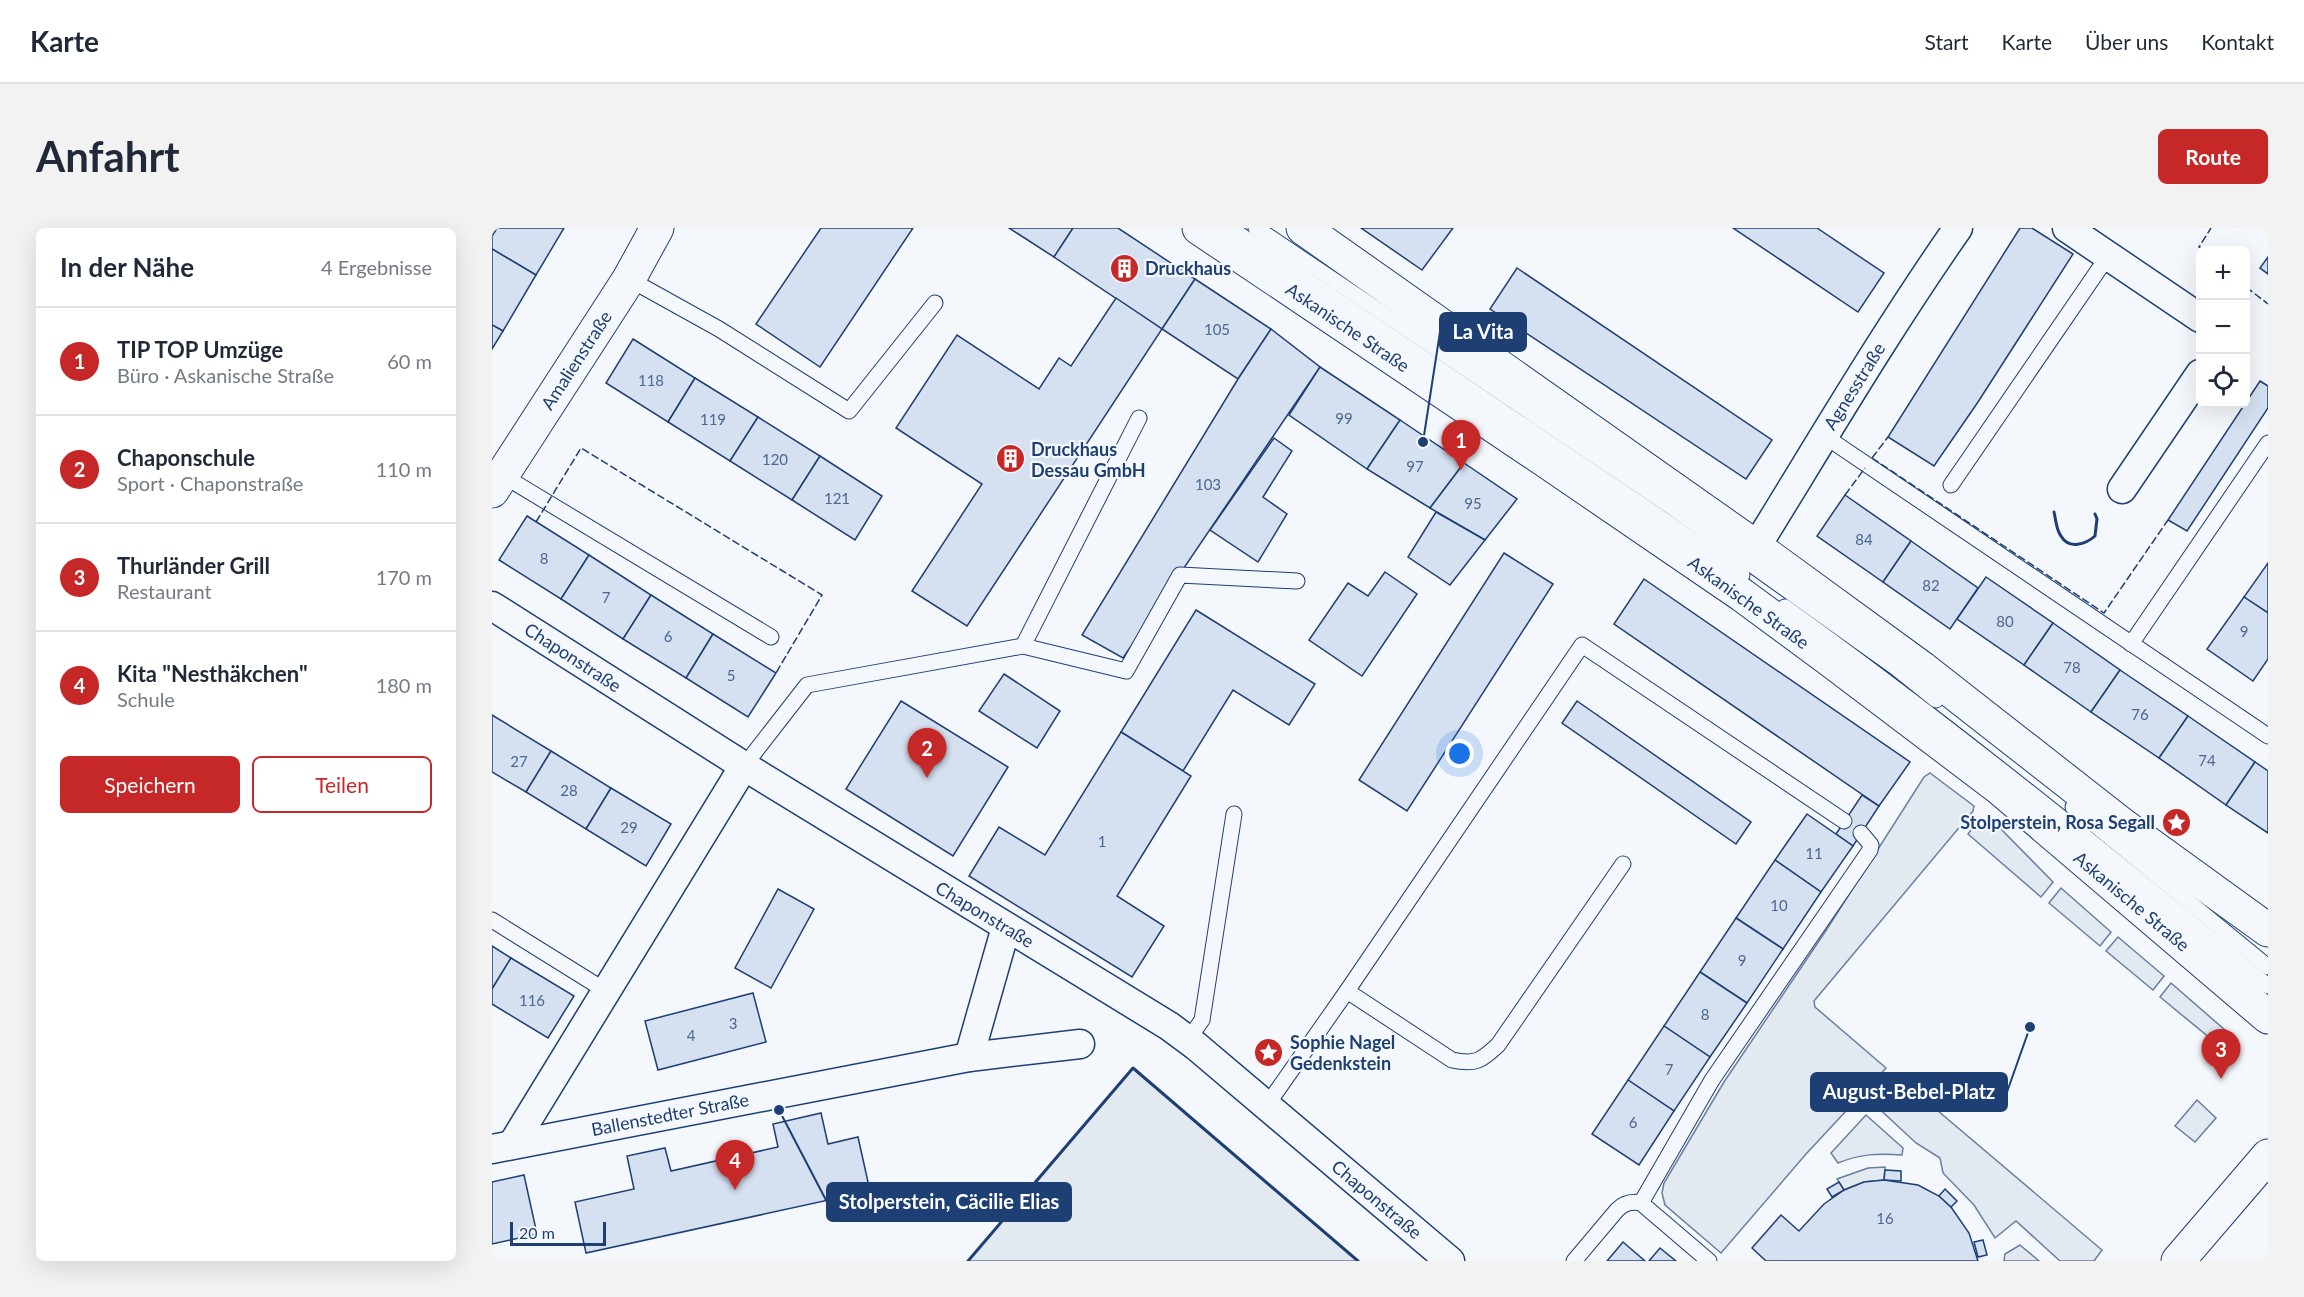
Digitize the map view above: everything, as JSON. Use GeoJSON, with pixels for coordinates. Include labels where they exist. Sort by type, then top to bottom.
{"type":"FeatureCollection","features":[{"type":"Feature","properties":{"kind":"main road","name":"Amalienstraße"},"geometry":{"type":"LineString","coordinates":[[497,483],[629,279],[657,228]]}},
{"type":"Feature","properties":{"kind":"main road","name":"Askanische Straße"},"geometry":{"type":"LineString","coordinates":[[1199,228],[1678,551],[1839,666],[1998,787],[2268,1017]]}},
{"type":"Feature","properties":{"kind":"main road"},"geometry":{"type":"LineString","coordinates":[[1303,228],[1756,547],[1922,669],[2124,826],[2268,930]]}},
{"type":"Feature","properties":{"kind":"main road"},"geometry":{"type":"LineString","coordinates":[[2178,1261],[2268,1156]]}},
{"type":"Feature","properties":{"kind":"street","name":"Agnesstraße"},"geometry":{"type":"LineString","coordinates":[[1756,547],[1823,435],[1919,283],[1958,228]]}},
{"type":"Feature","properties":{"kind":"street"},"geometry":{"type":"LineString","coordinates":[[2067,228],[2196,315]]}},
{"type":"Feature","properties":{"kind":"street"},"geometry":{"type":"LineString","coordinates":[[2122,489],[2196,380]]}},
{"type":"Feature","properties":{"kind":"street","name":"Chaponstraße"},"geometry":{"type":"LineString","coordinates":[[492,606],[744,766],[1188,1040],[1450,1261]]}},
{"type":"Feature","properties":{"kind":"street","name":"Ballenstedter Straße"},"geometry":{"type":"LineString","coordinates":[[502,1147],[606,991],[744,766]]}},
{"type":"Feature","properties":{"kind":"street"},"geometry":{"type":"LineString","coordinates":[[969,1057],[1006,927]]}},
{"type":"Feature","properties":{"kind":"street","name":"Ballenstedter Straße"},"geometry":{"type":"LineString","coordinates":[[502,1147],[969,1057],[1080,1044]]}},
{"type":"Feature","properties":{"kind":"lane"},"geometry":{"type":"LineString","coordinates":[[1230,228],[1658,516],[1876,672],[2064,818],[2268,986]]}},
{"type":"Feature","properties":{"kind":"lane"},"geometry":{"type":"LineString","coordinates":[[1256,228],[1667,504],[1896,668],[1948,709]]}},
{"type":"Feature","properties":{"kind":"lane"},"geometry":{"type":"LineString","coordinates":[[1951,485],[2108,256]]}},
{"type":"Feature","properties":{"kind":"lane"},"geometry":{"type":"LineString","coordinates":[[629,279],[719,329],[849,411],[935,303]]}},
{"type":"Feature","properties":{"kind":"lane"},"geometry":{"type":"LineString","coordinates":[[1023,646],[1139,418]]}},
{"type":"Feature","properties":{"kind":"lane"},"geometry":{"type":"LineString","coordinates":[[1823,435],[2268,736]]}},
{"type":"Feature","properties":{"kind":"lane"},"geometry":{"type":"LineString","coordinates":[[2131,644],[2268,443]]}},
{"type":"Feature","properties":{"kind":"lane"},"geometry":{"type":"LineString","coordinates":[[497,483],[771,637]]}},
{"type":"Feature","properties":{"kind":"lane"},"geometry":{"type":"LineString","coordinates":[[744,766],[807,685],[1023,646],[1126,671],[1180,575],[1297,581]]}},
{"type":"Feature","properties":{"kind":"lane"},"geometry":{"type":"LineString","coordinates":[[1266,1105],[1347,991],[1582,645],[1844,821]]}},
{"type":"Feature","properties":{"kind":"lane"},"geometry":{"type":"LineString","coordinates":[[2065,800],[2268,967]]}},
{"type":"Feature","properties":{"kind":"lane"},"geometry":{"type":"LineString","coordinates":[[1188,1040],[1202,1020],[1234,813]]}},
{"type":"Feature","properties":{"kind":"lane"},"geometry":{"type":"LineString","coordinates":[[1641,1203],[1712,1080],[1870,850],[1870,844],[1861,833]]}},
{"type":"Feature","properties":{"kind":"lane"},"geometry":{"type":"LineString","coordinates":[[1347,991],[1452,1059],[1467,1063],[1483,1059],[1498,1045],[1623,864]]}},
{"type":"Feature","properties":{"kind":"lane"},"geometry":{"type":"LineString","coordinates":[[492,920],[606,991]]}},
{"type":"Feature","properties":{"kind":"lane"},"geometry":{"type":"LineString","coordinates":[[1574,1261],[1617,1210],[1633,1202],[1641,1203],[1709,1261]]}},
{"type":"Feature","properties":{"kind":"shaded area"},"geometry":{"type":"Polygon","coordinates":[[[1930,773],[1974,806],[1973,811],[1814,1001],[1815,1007],[1886,1068],[1806,1154],[1721,1253],[1665,1205],[1662,1193],[1664,1183],[1724,1082],[1827,929],[1924,777],[1930,773]]]}},
{"type":"Feature","properties":{"kind":"shaded area"},"geometry":{"type":"Polygon","coordinates":[[[1983,820],[1994,822],[2053,882],[2041,897],[1968,834],[1975,825],[1983,820]]]}},
{"type":"Feature","properties":{"kind":"shaded area"},"geometry":{"type":"Polygon","coordinates":[[[2061,888],[2111,932],[2100,946],[2049,903],[2061,888]]]}},
{"type":"Feature","properties":{"kind":"shaded area"},"geometry":{"type":"Polygon","coordinates":[[[2118,937],[2164,976],[2153,990],[2106,951],[2118,937]]]}},
{"type":"Feature","properties":{"kind":"shaded area"},"geometry":{"type":"Polygon","coordinates":[[[2171,983],[2225,1030],[2236,1050],[2233,1057],[2160,997],[2171,983]]]}},
{"type":"Feature","properties":{"kind":"shaded area"},"geometry":{"type":"Polygon","coordinates":[[[1133,1068],[1358,1261],[968,1261],[1133,1068]]]}},
{"type":"Feature","properties":{"kind":"shaded area"},"geometry":{"type":"Polygon","coordinates":[[[1898,1077],[2102,1250],[2094,1261],[2060,1261],[2016,1221],[1995,1238],[1974,1205],[1943,1173],[1940,1158],[1916,1143],[1874,1104],[1898,1077]]]}},
{"type":"Feature","properties":{"kind":"shaded area"},"geometry":{"type":"Polygon","coordinates":[[[2197,1100],[2216,1118],[2195,1142],[2175,1126],[2197,1100]]]}},
{"type":"Feature","properties":{"kind":"shaded area"},"geometry":{"type":"Polygon","coordinates":[[[1866,1115],[1903,1148],[1902,1155],[1869,1155],[1838,1163],[1831,1153],[1866,1115]]]}},
{"type":"Feature","properties":{"kind":"shaded area"},"geometry":{"type":"Polygon","coordinates":[[[1885,1167],[1884,1180],[1864,1182],[1844,1190],[1837,1179],[1868,1168],[1885,1167]]]}},
{"type":"Feature","properties":{"kind":"shaded area"},"geometry":{"type":"Polygon","coordinates":[[[2020,1245],[2039,1261],[2004,1261],[2005,1254],[2020,1245]]]}},
{"type":"Feature","properties":{"kind":"building"},"geometry":{"type":"Polygon","coordinates":[[[497,228],[564,228],[536,275],[492,249],[492,236],[497,228]]]}},
{"type":"Feature","properties":{"kind":"building"},"geometry":{"type":"Polygon","coordinates":[[[821,228],[913,228],[820,367],[756,324],[821,228]]]}},
{"type":"Feature","properties":{"kind":"building"},"geometry":{"type":"Polygon","coordinates":[[[1009,228],[1073,228],[1054,257],[1009,228]]]}},
{"type":"Feature","properties":{"kind":"building","name":"Druckhaus"},"geometry":{"type":"Polygon","coordinates":[[[1073,228],[1118,228],[1195,279],[1162,329],[1054,257],[1073,228]]]}},
{"type":"Feature","properties":{"kind":"building"},"geometry":{"type":"Polygon","coordinates":[[[1361,228],[1453,228],[1422,270],[1361,228]]]}},
{"type":"Feature","properties":{"kind":"building"},"geometry":{"type":"Polygon","coordinates":[[[1733,228],[1817,228],[1884,273],[1858,312],[1733,228]]]}},
{"type":"Feature","properties":{"kind":"building"},"geometry":{"type":"Polygon","coordinates":[[[2020,228],[2032,228],[2073,254],[1934,466],[1888,437],[2020,228]]]}},
{"type":"Feature","properties":{"kind":"building"},"geometry":{"type":"Polygon","coordinates":[[[492,249],[536,275],[503,331],[492,325],[492,249]]]}},
{"type":"Feature","properties":{"kind":"building"},"geometry":{"type":"Polygon","coordinates":[[[2268,257],[2268,274],[2260,268],[2268,257]]]}},
{"type":"Feature","properties":{"kind":"building"},"geometry":{"type":"Polygon","coordinates":[[[1517,268],[1772,440],[1746,479],[1490,309],[1517,268]]]}},
{"type":"Feature","properties":{"kind":"building"},"geometry":{"type":"Polygon","coordinates":[[[1195,279],[1271,329],[1238,379],[1162,329],[1195,279]]]}},
{"type":"Feature","properties":{"kind":"building","name":"Druckhaus Dessau GmbH"},"geometry":{"type":"Polygon","coordinates":[[[1116,298],[1162,329],[967,626],[912,591],[982,484],[896,428],[957,335],[1039,389],[1059,358],[1071,366],[1116,298]]]}},
{"type":"Feature","properties":{"kind":"building"},"geometry":{"type":"Polygon","coordinates":[[[492,325],[503,331],[492,349],[492,325]]]}},
{"type":"Feature","properties":{"kind":"building"},"geometry":{"type":"Polygon","coordinates":[[[1271,329],[1320,367],[1123,658],[1082,635],[1238,379],[1271,329]]]}},
{"type":"Feature","properties":{"kind":"building"},"geometry":{"type":"Polygon","coordinates":[[[633,339],[695,378],[668,422],[606,383],[633,339]]]}},
{"type":"Feature","properties":{"kind":"building"},"geometry":{"type":"Polygon","coordinates":[[[1320,367],[1400,420],[1367,469],[1289,415],[1320,367]]]}},
{"type":"Feature","properties":{"kind":"building"},"geometry":{"type":"Polygon","coordinates":[[[695,378],[758,417],[730,461],[668,422],[695,378]]]}},
{"type":"Feature","properties":{"kind":"building"},"geometry":{"type":"Polygon","coordinates":[[[2260,381],[2268,386],[2268,408],[2187,531],[2168,520],[2242,408],[2250,408],[2250,396],[2260,381]]]}},
{"type":"Feature","properties":{"kind":"building"},"geometry":{"type":"Polygon","coordinates":[[[758,417],[820,456],[792,500],[730,461],[758,417]]]}},
{"type":"Feature","properties":{"kind":"building"},"geometry":{"type":"Polygon","coordinates":[[[1400,420],[1464,463],[1430,508],[1367,469],[1400,420]]]}},
{"type":"Feature","properties":{"kind":"building"},"geometry":{"type":"Polygon","coordinates":[[[1274,438],[1292,451],[1263,497],[1287,514],[1258,562],[1210,530],[1274,438]]]}},
{"type":"Feature","properties":{"kind":"building"},"geometry":{"type":"Polygon","coordinates":[[[820,456],[882,496],[855,540],[792,500],[820,456]]]}},
{"type":"Feature","properties":{"kind":"building"},"geometry":{"type":"Polygon","coordinates":[[[1464,463],[1517,499],[1485,540],[1430,508],[1464,463]]]}},
{"type":"Feature","properties":{"kind":"building"},"geometry":{"type":"Polygon","coordinates":[[[1845,495],[1911,541],[1883,582],[1817,536],[1845,495]]]}},
{"type":"Feature","properties":{"kind":"building"},"geometry":{"type":"Polygon","coordinates":[[[1436,512],[1485,540],[1450,585],[1408,557],[1436,512]]]}},
{"type":"Feature","properties":{"kind":"building"},"geometry":{"type":"Polygon","coordinates":[[[527,516],[589,555],[561,599],[499,560],[527,516]]]}},
{"type":"Feature","properties":{"kind":"building"},"geometry":{"type":"Polygon","coordinates":[[[1911,541],[1978,588],[1950,629],[1883,582],[1911,541]]]}},
{"type":"Feature","properties":{"kind":"building"},"geometry":{"type":"Polygon","coordinates":[[[1504,553],[1553,584],[1407,811],[1359,780],[1504,553]]]}},
{"type":"Feature","properties":{"kind":"building"},"geometry":{"type":"Polygon","coordinates":[[[589,555],[651,595],[623,639],[561,599],[589,555]]]}},
{"type":"Feature","properties":{"kind":"building"},"geometry":{"type":"Polygon","coordinates":[[[2268,563],[2268,613],[2244,597],[2268,563]]]}},
{"type":"Feature","properties":{"kind":"building"},"geometry":{"type":"Polygon","coordinates":[[[1385,572],[1417,594],[1362,676],[1309,640],[1348,583],[1368,596],[1385,572]]]}},
{"type":"Feature","properties":{"kind":"building"},"geometry":{"type":"Polygon","coordinates":[[[1986,577],[2053,623],[2024,665],[1957,619],[1986,577]]]}},
{"type":"Feature","properties":{"kind":"building"},"geometry":{"type":"Polygon","coordinates":[[[1644,579],[1910,762],[1879,806],[1614,624],[1644,579]]]}},
{"type":"Feature","properties":{"kind":"building"},"geometry":{"type":"Polygon","coordinates":[[[651,595],[713,634],[686,678],[623,639],[651,595]]]}},
{"type":"Feature","properties":{"kind":"building"},"geometry":{"type":"Polygon","coordinates":[[[2244,597],[2268,613],[2268,659],[2253,681],[2207,649],[2244,597]]]}},
{"type":"Feature","properties":{"kind":"building"},"geometry":{"type":"Polygon","coordinates":[[[1196,610],[1315,684],[1289,725],[1233,690],[1183,771],[1121,732],[1196,610]]]}},
{"type":"Feature","properties":{"kind":"building"},"geometry":{"type":"Polygon","coordinates":[[[2053,623],[2120,670],[2091,712],[2024,665],[2053,623]]]}},
{"type":"Feature","properties":{"kind":"building"},"geometry":{"type":"Polygon","coordinates":[[[713,634],[776,673],[748,717],[686,678],[713,634]]]}},
{"type":"Feature","properties":{"kind":"building"},"geometry":{"type":"Polygon","coordinates":[[[2120,670],[2188,716],[2159,758],[2091,712],[2120,670]]]}},
{"type":"Feature","properties":{"kind":"building"},"geometry":{"type":"Polygon","coordinates":[[[1004,674],[1060,711],[1037,748],[979,711],[1004,674]]]}},
{"type":"Feature","properties":{"kind":"building"},"geometry":{"type":"Polygon","coordinates":[[[901,701],[1008,767],[953,856],[846,789],[901,701]]]}},
{"type":"Feature","properties":{"kind":"building"},"geometry":{"type":"Polygon","coordinates":[[[1577,701],[1751,822],[1736,844],[1562,723],[1577,701]]]}},
{"type":"Feature","properties":{"kind":"building"},"geometry":{"type":"Polygon","coordinates":[[[492,715],[551,751],[526,792],[492,772],[492,715]]]}},
{"type":"Feature","properties":{"kind":"building"},"geometry":{"type":"Polygon","coordinates":[[[2188,716],[2255,762],[2226,805],[2159,758],[2188,716]]]}},
{"type":"Feature","properties":{"kind":"building"},"geometry":{"type":"Polygon","coordinates":[[[1121,732],[1191,776],[1117,896],[1164,926],[1132,977],[969,876],[999,827],[1045,855],[1121,732]]]}},
{"type":"Feature","properties":{"kind":"building"},"geometry":{"type":"Polygon","coordinates":[[[551,751],[611,788],[586,829],[526,792],[551,751]]]}},
{"type":"Feature","properties":{"kind":"building"},"geometry":{"type":"Polygon","coordinates":[[[2255,762],[2268,771],[2268,833],[2226,805],[2255,762]]]}},
{"type":"Feature","properties":{"kind":"building"},"geometry":{"type":"Polygon","coordinates":[[[611,788],[671,824],[646,866],[586,829],[611,788]]]}},
{"type":"Feature","properties":{"kind":"building"},"geometry":{"type":"Polygon","coordinates":[[[1862,795],[1879,806],[1853,846],[1836,834],[1862,795]]]}},
{"type":"Feature","properties":{"kind":"building"},"geometry":{"type":"Polygon","coordinates":[[[1807,814],[1853,846],[1821,892],[1775,860],[1807,814]]]}},
{"type":"Feature","properties":{"kind":"building"},"geometry":{"type":"Polygon","coordinates":[[[1775,860],[1821,892],[1783,949],[1736,918],[1775,860]]]}},
{"type":"Feature","properties":{"kind":"building"},"geometry":{"type":"Polygon","coordinates":[[[778,889],[814,909],[771,988],[735,968],[778,889]]]}},
{"type":"Feature","properties":{"kind":"building"},"geometry":{"type":"Polygon","coordinates":[[[1736,918],[1783,949],[1747,1003],[1700,972],[1736,918]]]}},
{"type":"Feature","properties":{"kind":"building"},"geometry":{"type":"Polygon","coordinates":[[[492,946],[511,958],[492,989],[492,946]]]}},
{"type":"Feature","properties":{"kind":"building"},"geometry":{"type":"Polygon","coordinates":[[[511,958],[574,996],[548,1038],[492,1004],[492,989],[511,958]]]}},
{"type":"Feature","properties":{"kind":"building"},"geometry":{"type":"Polygon","coordinates":[[[1700,972],[1747,1003],[1710,1057],[1664,1026],[1700,972]]]}},
{"type":"Feature","properties":{"kind":"building"},"geometry":{"type":"Polygon","coordinates":[[[753,993],[766,1042],[658,1070],[645,1021],[753,993]]]}},
{"type":"Feature","properties":{"kind":"building"},"geometry":{"type":"Polygon","coordinates":[[[1664,1026],[1710,1057],[1674,1111],[1628,1080],[1664,1026]]]}},
{"type":"Feature","properties":{"kind":"building"},"geometry":{"type":"Polygon","coordinates":[[[1628,1080],[1674,1111],[1639,1165],[1592,1134],[1628,1080]]]}},
{"type":"Feature","properties":{"kind":"building"},"geometry":{"type":"Polygon","coordinates":[[[821,1113],[828,1144],[858,1137],[870,1191],[586,1253],[575,1202],[634,1189],[627,1156],[665,1148],[671,1171],[778,1147],[773,1124],[821,1113]]]}},
{"type":"Feature","properties":{"kind":"building"},"geometry":{"type":"Polygon","coordinates":[[[1885,1170],[1901,1171],[1901,1181],[1884,1180],[1885,1170]]]}},
{"type":"Feature","properties":{"kind":"building"},"geometry":{"type":"Polygon","coordinates":[[[524,1175],[537,1234],[492,1244],[492,1182],[524,1175]]]}},
{"type":"Feature","properties":{"kind":"building"},"geometry":{"type":"Polygon","coordinates":[[[1884,1180],[1918,1185],[1939,1196],[1951,1207],[1969,1233],[1978,1261],[1766,1261],[1752,1248],[1781,1215],[1799,1231],[1824,1204],[1844,1190],[1864,1182],[1884,1180]]]}},
{"type":"Feature","properties":{"kind":"building"},"geometry":{"type":"Polygon","coordinates":[[[1839,1182],[1844,1190],[1832,1197],[1827,1189],[1839,1182]]]}},
{"type":"Feature","properties":{"kind":"building"},"geometry":{"type":"Polygon","coordinates":[[[1945,1189],[1957,1201],[1951,1207],[1939,1196],[1945,1189]]]}},
{"type":"Feature","properties":{"kind":"building"},"geometry":{"type":"Polygon","coordinates":[[[1983,1240],[1987,1255],[1978,1257],[1974,1242],[1983,1240]]]}},
{"type":"Feature","properties":{"kind":"building"},"geometry":{"type":"Polygon","coordinates":[[[1623,1242],[1645,1261],[1607,1261],[1623,1242]]]}},
{"type":"Feature","properties":{"kind":"building"},"geometry":{"type":"Polygon","coordinates":[[[1660,1248],[1676,1261],[1649,1261],[1660,1248]]]}},
{"type":"Feature","properties":{"kind":"fence"},"geometry":{"type":"LineString","coordinates":[[2200,246],[2211,228]]}},
{"type":"Feature","properties":{"kind":"fence"},"geometry":{"type":"LineString","coordinates":[[2250,290],[2268,304]]}},
{"type":"Feature","properties":{"kind":"fence"},"geometry":{"type":"LineString","coordinates":[[1872,458],[1888,437]]}},
{"type":"Feature","properties":{"kind":"fence"},"geometry":{"type":"LineString","coordinates":[[536,522],[581,448],[822,595],[776,673]]}},
{"type":"Feature","properties":{"kind":"fence"},"geometry":{"type":"LineString","coordinates":[[1872,458],[2104,613],[2168,520]]}},
{"type":"Feature","properties":{"kind":"fence"},"geometry":{"type":"LineString","coordinates":[[1845,495],[1865,468]]}},
{"type":"Feature","properties":{"kind":"wall"},"geometry":{"type":"LineString","coordinates":[[2054,512],[2059,534],[2068,543],[2073,544],[2082,543],[2095,536],[2097,519],[2095,514]]}},
{"type":"Feature","properties":{"kind":"wall"},"geometry":{"type":"LineString","coordinates":[[968,1261],[1133,1068],[1358,1261]]}},
{"type":"Feature","properties":{"kind":"place","name":"Druckhaus"},"geometry":{"type":"Point","coordinates":[1124,268]}},
{"type":"Feature","properties":{"kind":"place","name":"La Vita"},"geometry":{"type":"Point","coordinates":[1423,442]}},
{"type":"Feature","properties":{"kind":"place","name":"Druckhaus Dessau GmbH"},"geometry":{"type":"Point","coordinates":[1010,459]}},
{"type":"Feature","properties":{"kind":"place","name":"TIP TOP Umzüge"},"geometry":{"type":"Point","coordinates":[1461,470]}},
{"type":"Feature","properties":{"kind":"place","name":"Chaponschule"},"geometry":{"type":"Point","coordinates":[927,778]}},
{"type":"Feature","properties":{"kind":"place","name":"Stolperstein, Rosa Segall"},"geometry":{"type":"Point","coordinates":[2176,822]}},
{"type":"Feature","properties":{"kind":"place","name":"August-Bebel-Platz"},"geometry":{"type":"Point","coordinates":[2030,1027]}},
{"type":"Feature","properties":{"kind":"place","name":"Sophie Nagel Gedenkstein"},"geometry":{"type":"Point","coordinates":[1269,1052]}},
{"type":"Feature","properties":{"kind":"place","name":"Thurländer Grill"},"geometry":{"type":"Point","coordinates":[2221,1079]}},
{"type":"Feature","properties":{"kind":"place","name":"Stolperstein, Cäcilie Elias"},"geometry":{"type":"Point","coordinates":[779,1110]}},
{"type":"Feature","properties":{"kind":"place","name":"Kita \"Nesthäkchen\""},"geometry":{"type":"Point","coordinates":[735,1190]}}]}
